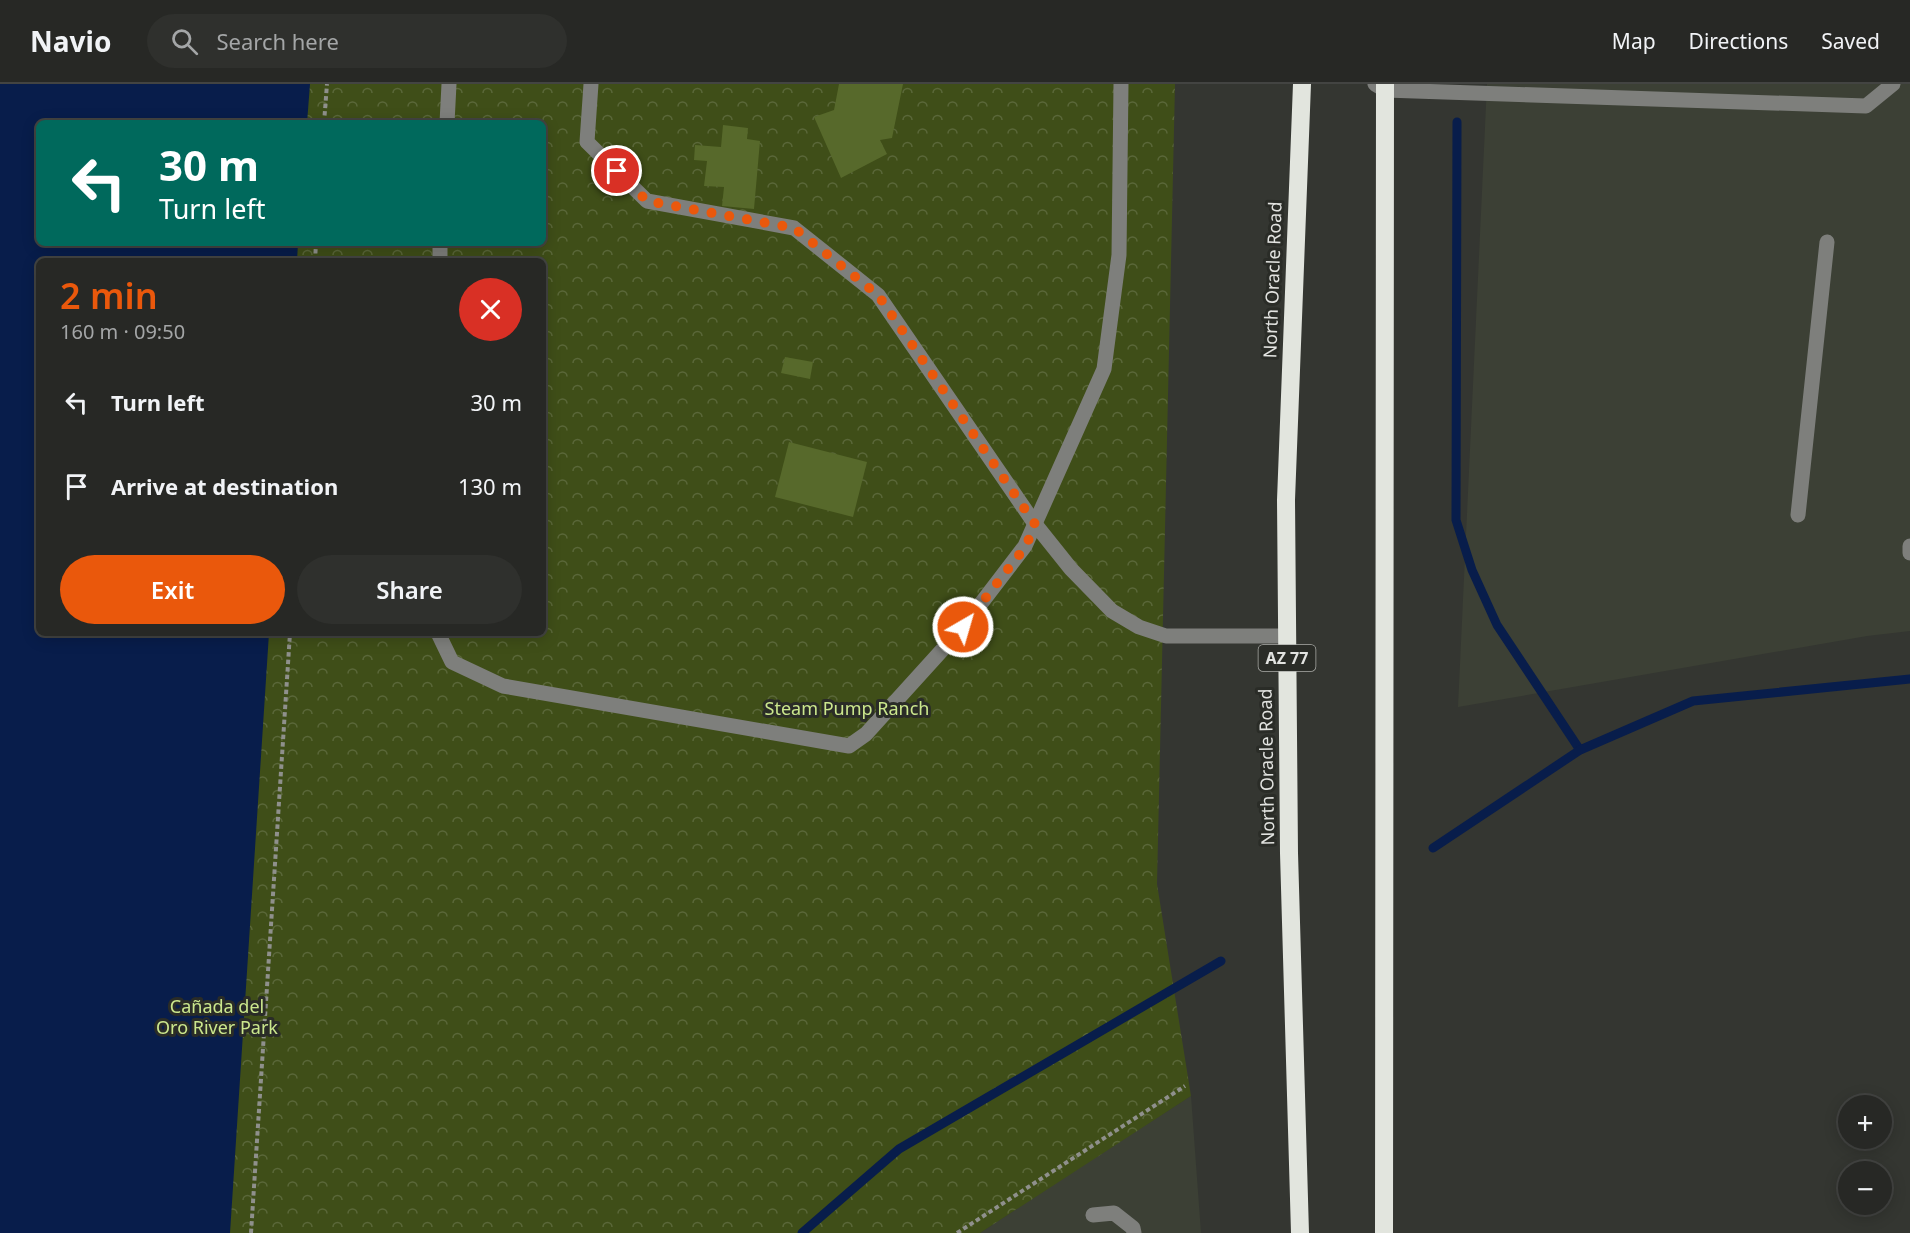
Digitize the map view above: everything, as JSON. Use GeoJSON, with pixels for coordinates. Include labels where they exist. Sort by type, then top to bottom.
{"type":"FeatureCollection","features":[{"type":"Feature","properties":{"kind":"highway","name":"North Oracle Road"},"geometry":{"type":"LineString","coordinates":[[1300,1233],[1290,888],[1286,500],[1302,84]]}},
{"type":"Feature","properties":{"kind":"highway"},"geometry":{"type":"LineString","coordinates":[[1382,86],[1384,1233]]}},
{"type":"Feature","properties":{"kind":"street"},"geometry":{"type":"LineString","coordinates":[[447,120],[449,84]]}},
{"type":"Feature","properties":{"kind":"street"},"geometry":{"type":"LineString","coordinates":[[591,84],[587,142],[647,201],[794,228],[878,295],[1035,524],[1071,569],[1112,611],[1139,627],[1166,636],[1287,636]]}},
{"type":"Feature","properties":{"kind":"street"},"geometry":{"type":"LineString","coordinates":[[439,636],[452,662],[503,686],[849,746],[881,719],[963,627],[1026,546],[1104,369],[1119,255],[1121,84]]}},
{"type":"Feature","properties":{"kind":"street"},"geometry":{"type":"LineString","coordinates":[[1382,86],[1866,106],[1893,84]]}},
{"type":"Feature","properties":{"kind":"street"},"geometry":{"type":"LineString","coordinates":[[1798,515],[1827,242]]}},
{"type":"Feature","properties":{"kind":"street"},"geometry":{"type":"LineString","coordinates":[[1910,546],[1910,553]]}},
{"type":"Feature","properties":{"kind":"street"},"geometry":{"type":"LineString","coordinates":[[1093,1215],[1114,1213],[1133,1228],[1134,1233]]}},
{"type":"Feature","properties":{"kind":"path"},"geometry":{"type":"LineString","coordinates":[[324,120],[327,84]]}},
{"type":"Feature","properties":{"kind":"path"},"geometry":{"type":"LineString","coordinates":[[251,1233],[290,636]]}},
{"type":"Feature","properties":{"kind":"path"},"geometry":{"type":"LineString","coordinates":[[957,1233],[1185,1086]]}},
{"type":"Feature","properties":{"kind":"shaded area"},"geometry":{"type":"Polygon","coordinates":[[[1487,84],[1910,84],[1910,631],[1867,636],[1458,707],[1487,84]]]}},
{"type":"Feature","properties":{"kind":"shaded area"},"geometry":{"type":"Polygon","coordinates":[[[1191,1096],[1201,1233],[980,1233],[1101,1154],[1191,1096]]]}},
{"type":"Feature","properties":{"kind":"green space","name":"Steam Pump Ranch"},"geometry":{"type":"Polygon","coordinates":[[[0,84],[1175,84],[1157,884],[1191,1096],[980,1233],[0,1233],[0,84]]]}},
{"type":"Feature","properties":{"kind":"water"},"geometry":{"type":"Polygon","coordinates":[[[0,84],[310,84],[307,120],[36,120],[36,246],[298,246],[297,258],[36,258],[36,636],[269,636],[230,1233],[0,1233],[0,84]]]}},
{"type":"Feature","properties":{"kind":"building"},"geometry":{"type":"Polygon","coordinates":[[[839,84],[903,84],[892,138],[880,140],[887,154],[841,178],[814,117],[834,110],[839,84]]]}},
{"type":"Feature","properties":{"kind":"building"},"geometry":{"type":"Polygon","coordinates":[[[723,125],[748,128],[747,139],[760,141],[754,209],[722,206],[724,187],[704,186],[707,161],[694,160],[695,145],[721,147],[723,125]]]}},
{"type":"Feature","properties":{"kind":"building"},"geometry":{"type":"Polygon","coordinates":[[[785,357],[813,362],[810,379],[781,373],[785,357]]]}},
{"type":"Feature","properties":{"kind":"building"},"geometry":{"type":"Polygon","coordinates":[[[789,442],[867,462],[853,517],[775,497],[789,442]]]}},
{"type":"Feature","properties":{"kind":"waterway"},"geometry":{"type":"LineString","coordinates":[[1457,122],[1456,520],[1472,570],[1497,625],[1580,750]]}},
{"type":"Feature","properties":{"kind":"waterway"},"geometry":{"type":"LineString","coordinates":[[1433,848],[1580,750],[1693,701],[1910,679]]}},
{"type":"Feature","properties":{"kind":"waterway"},"geometry":{"type":"LineString","coordinates":[[802,1233],[899,1149],[1221,961]]}},
{"type":"Feature","properties":{"kind":"route"},"geometry":{"type":"LineString","coordinates":[[617,171],[647,201],[794,228],[878,295],[1035,524],[1026,546],[963,627]]}},
{"type":"Feature","properties":{"kind":"park label","name":"Cañada del Oro River Park"},"geometry":{"type":"Point","coordinates":[217,1017]}}]}
